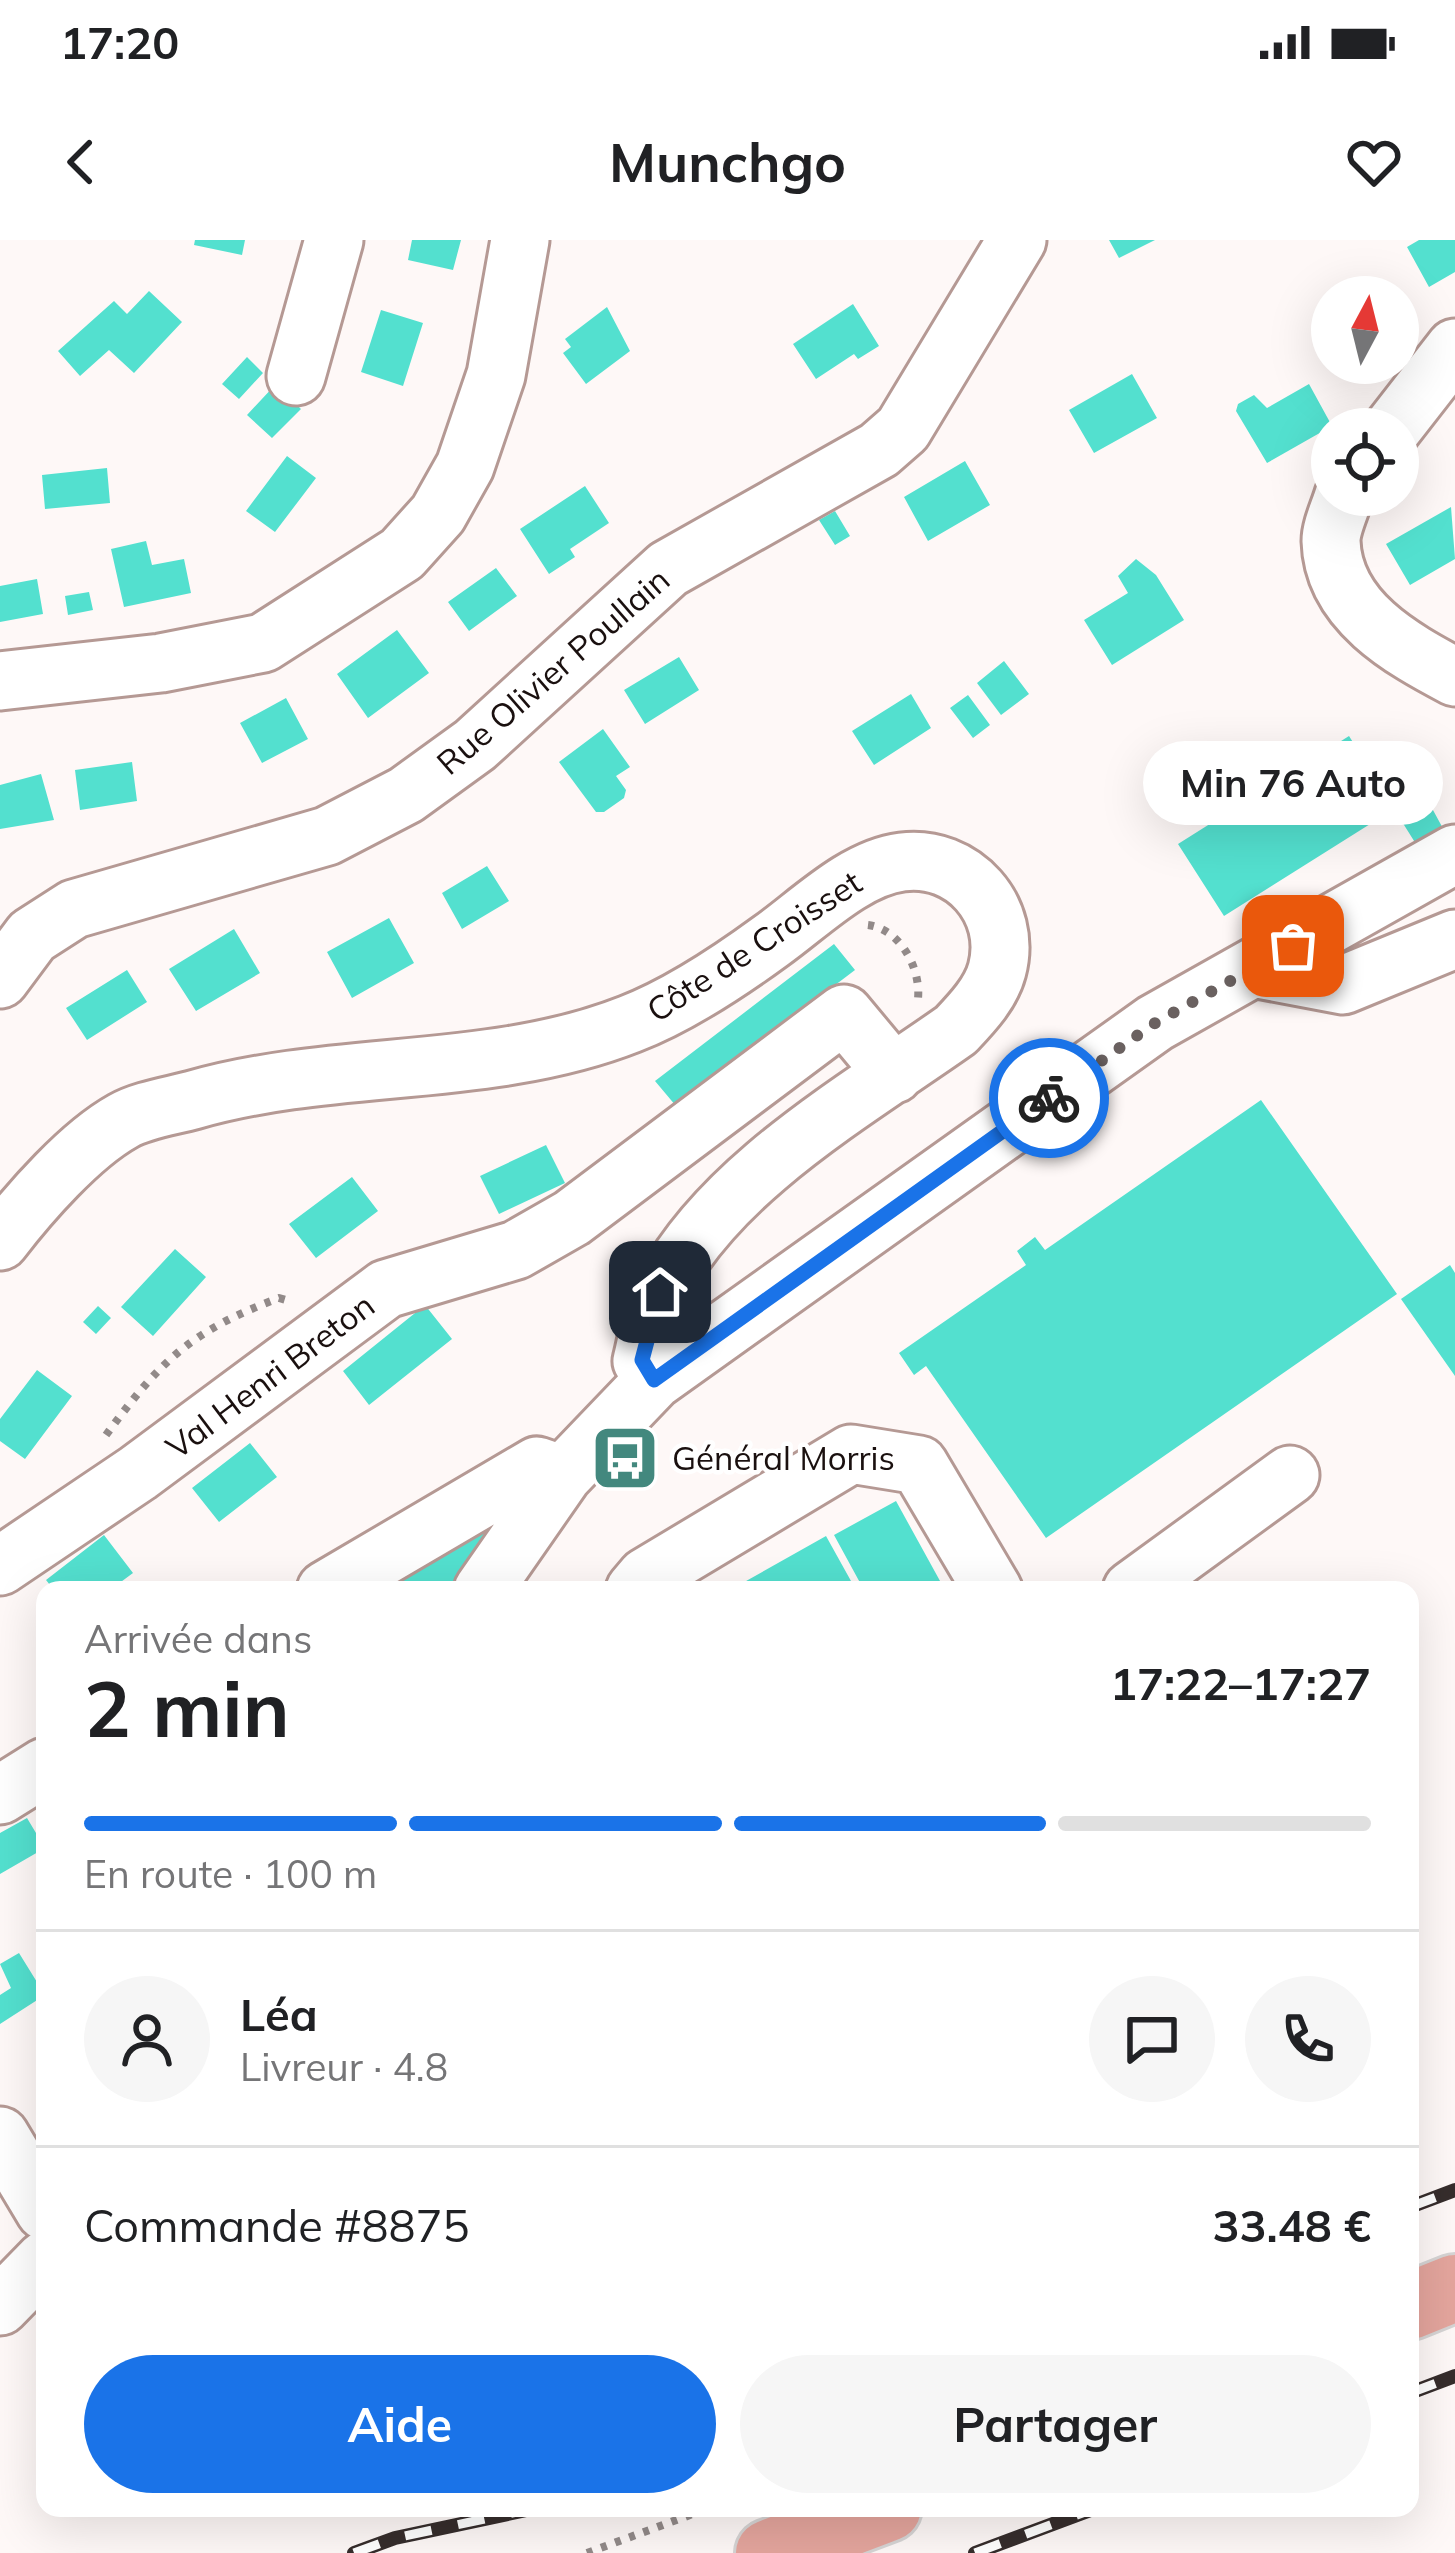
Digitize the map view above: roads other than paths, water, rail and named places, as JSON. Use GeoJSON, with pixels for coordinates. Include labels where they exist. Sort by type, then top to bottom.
{"type":"FeatureCollection","features":[{"type":"Feature","properties":{"kind":"main road"},"geometry":{"type":"LineString","coordinates":[[1419,2302],[1455,2288]]}},
{"type":"Feature","properties":{"kind":"main road"},"geometry":{"type":"LineString","coordinates":[[769,2553],[864,2517]]}},
{"type":"Feature","properties":{"kind":"street"},"geometry":{"type":"LineString","coordinates":[[296,376],[334,240]]}},
{"type":"Feature","properties":{"kind":"street"},"geometry":{"type":"LineString","coordinates":[[0,682],[161,663],[263,643],[402,554],[438,514],[465,466],[496,374],[520,240]]}},
{"type":"Feature","properties":{"kind":"street","name":"Rue Olivier Poullain"},"geometry":{"type":"LineString","coordinates":[[0,979],[32,936],[74,909],[328,836],[424,783],[475,745],[668,569],[879,450],[903,428],[1016,240]]}},
{"type":"Feature","properties":{"kind":"street"},"geometry":{"type":"LineString","coordinates":[[1408,408],[1455,348]]}},
{"type":"Feature","properties":{"kind":"street"},"geometry":{"type":"LineString","coordinates":[[1338,516],[1331,541],[1345,590],[1377,631],[1449,665]]}},
{"type":"Feature","properties":{"kind":"street"},"geometry":{"type":"LineString","coordinates":[[489,1581],[563,1475],[654,1380],[1155,1023],[1455,854]]}},
{"type":"Feature","properties":{"kind":"street","name":"Côte de Croisset"},"geometry":{"type":"LineString","coordinates":[[0,1241],[29,1202],[123,1120],[229,1090],[535,1053],[633,1024],[764,946],[866,873],[896,862],[924,860],[948,865],[988,902],[1001,929],[997,972],[979,1005],[956,1030],[791,1146],[699,1232],[660,1292],[642,1360],[654,1380]]}},
{"type":"Feature","properties":{"kind":"street"},"geometry":{"type":"LineString","coordinates":[[1253,968],[1343,985],[1455,939]]}},
{"type":"Feature","properties":{"kind":"street","name":"Val Henri Breton"},"geometry":{"type":"LineString","coordinates":[[0,1566],[138,1473],[386,1289],[516,1250],[572,1217],[844,1015],[894,1074]]}},
{"type":"Feature","properties":{"kind":"street"},"geometry":{"type":"LineString","coordinates":[[643,1581],[851,1454],[919,1465],[988,1581]]}},
{"type":"Feature","properties":{"kind":"street"},"geometry":{"type":"LineString","coordinates":[[341,1581],[537,1466],[563,1475]]}},
{"type":"Feature","properties":{"kind":"street"},"geometry":{"type":"LineString","coordinates":[[1144,1581],[1289,1475]]}},
{"type":"Feature","properties":{"kind":"street"},"geometry":{"type":"LineString","coordinates":[[0,1795],[36,1773]]}},
{"type":"Feature","properties":{"kind":"street"},"geometry":{"type":"LineString","coordinates":[[0,2136],[36,2196]]}},
{"type":"Feature","properties":{"kind":"street"},"geometry":{"type":"LineString","coordinates":[[0,2306],[36,2269]]}},
{"type":"Feature","properties":{"kind":"railway"},"geometry":{"type":"LineString","coordinates":[[1419,2204],[1455,2190]]}},
{"type":"Feature","properties":{"kind":"railway"},"geometry":{"type":"LineString","coordinates":[[1419,2390],[1455,2376]]}},
{"type":"Feature","properties":{"kind":"railway"},"geometry":{"type":"LineString","coordinates":[[354,2553],[395,2538],[494,2517]]}},
{"type":"Feature","properties":{"kind":"railway"},"geometry":{"type":"LineString","coordinates":[[975,2553],[1072,2517]]}},
{"type":"Feature","properties":{"kind":"place","name":"Min 76 Auto"},"geometry":{"type":"Point","coordinates":[1293,946]}},
{"type":"Feature","properties":{"kind":"place","name":"Général Morris"},"geometry":{"type":"Point","coordinates":[625,1458]}}]}
